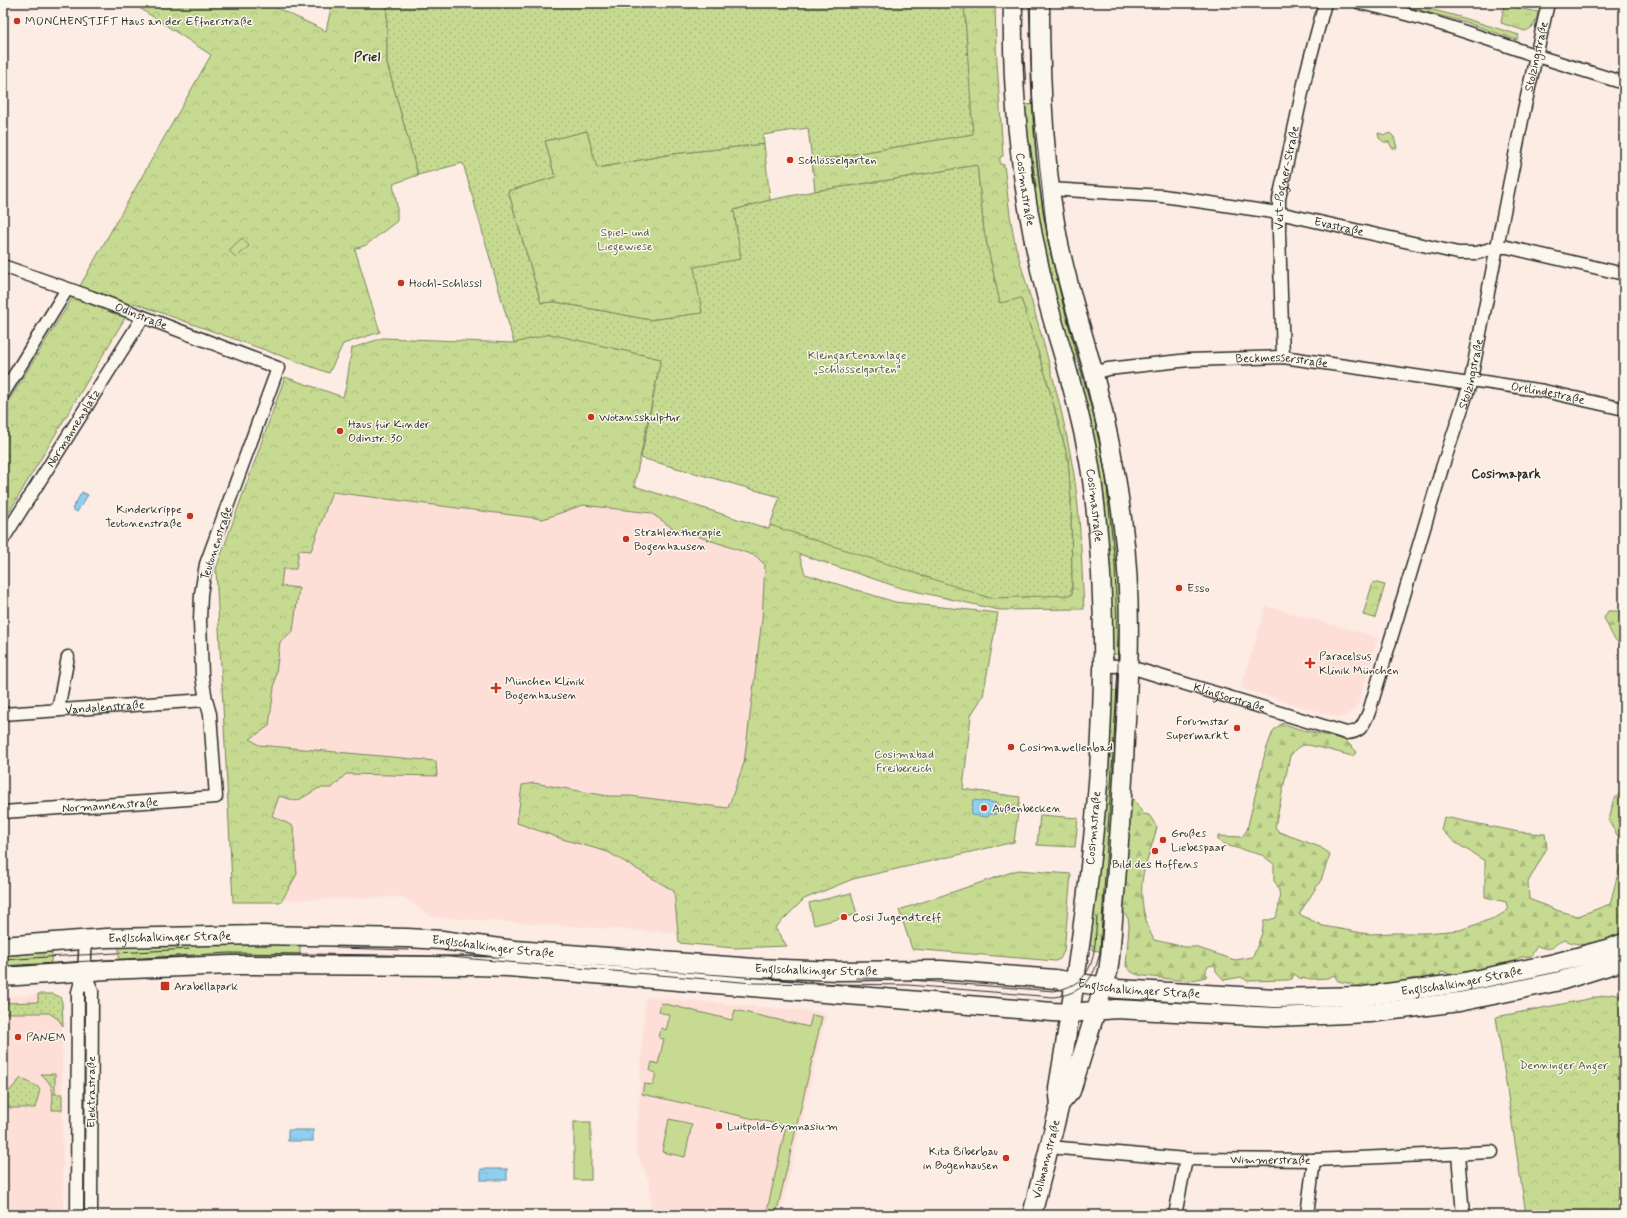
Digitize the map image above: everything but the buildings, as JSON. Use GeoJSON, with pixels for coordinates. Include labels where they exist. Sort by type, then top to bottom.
{"type":"FeatureCollection","features":[{"type":"Feature","properties":{"kind":"main road","name":"Cosimastraße"},"geometry":{"type":"LineString","coordinates":[[1013,3],[1013,45],[1016,106],[1025,190],[1034,245],[1043,283],[1085,436],[1092,476],[1101,565],[1103,666],[1101,735],[1091,862],[1070,1013]]}},
{"type":"Feature","properties":{"kind":"main road","name":"Cosimastraße"},"geometry":{"type":"LineString","coordinates":[[1040,3],[1043,106],[1050,189],[1058,239],[1066,274],[1094,373],[1111,448],[1123,528],[1127,578],[1129,667],[1120,840],[1110,957],[1103,987],[1095,1011]]}},
{"type":"Feature","properties":{"kind":"main road","name":"Englschalkinger Straße"},"geometry":{"type":"LineString","coordinates":[[3,946],[86,939],[261,935],[408,938],[442,940],[515,950],[754,968],[838,971],[942,970],[1014,975],[1131,990],[1275,998],[1364,996],[1449,985],[1496,977],[1555,963],[1624,943]]}},
{"type":"Feature","properties":{"kind":"main road","name":"Englschalkinger Straße"},"geometry":{"type":"LineString","coordinates":[[3,977],[84,971],[231,965],[508,967],[1070,1013],[1116,1009],[1275,1017],[1370,1013],[1444,1004],[1560,981],[1624,961]]}},
{"type":"Feature","properties":{"kind":"main road","name":"Vollmannstraße"},"geometry":{"type":"LineString","coordinates":[[1060,1104],[1071,1091],[1095,1011]]}},
{"type":"Feature","properties":{"kind":"main road","name":"Vollmannstraße"},"geometry":{"type":"LineString","coordinates":[[1032,1215],[1060,1104],[1058,1088],[1070,1013]]}},
{"type":"Feature","properties":{"kind":"street","name":"Veit-Pogner-Straße"},"geometry":{"type":"LineString","coordinates":[[1283,357],[1279,199],[1306,77],[1325,3]]}},
{"type":"Feature","properties":{"kind":"street"},"geometry":{"type":"LineString","coordinates":[[1360,3],[1409,14],[1496,40],[1537,56],[1624,83]]}},
{"type":"Feature","properties":{"kind":"street","name":"Stolzingstraße"},"geometry":{"type":"LineString","coordinates":[[1355,732],[1362,727],[1369,712],[1442,468],[1470,382],[1524,110],[1548,3]]}},
{"type":"Feature","properties":{"kind":"street","name":"Evastraße"},"geometry":{"type":"LineString","coordinates":[[1050,189],[1163,196],[1279,214],[1458,253],[1477,253],[1497,247],[1507,247],[1624,274]]}},
{"type":"Feature","properties":{"kind":"street","name":"Odinstraße"},"geometry":{"type":"LineString","coordinates":[[3,266],[278,368]]}},
{"type":"Feature","properties":{"kind":"street"},"geometry":{"type":"LineString","coordinates":[[3,394],[67,289]]}},
{"type":"Feature","properties":{"kind":"street","name":"Normannenplatz"},"geometry":{"type":"LineString","coordinates":[[3,539],[143,317]]}},
{"type":"Feature","properties":{"kind":"street","name":"Beckmesserstraße"},"geometry":{"type":"LineString","coordinates":[[1094,373],[1108,369],[1189,360],[1283,357],[1470,382]]}},
{"type":"Feature","properties":{"kind":"street","name":"Teutonenstraße"},"geometry":{"type":"LineString","coordinates":[[216,797],[210,714],[202,676],[200,594],[206,564],[278,368]]}},
{"type":"Feature","properties":{"kind":"street","name":"Ortlindestraße"},"geometry":{"type":"LineString","coordinates":[[1470,382],[1544,391],[1624,409]]}},
{"type":"Feature","properties":{"kind":"street"},"geometry":{"type":"LineString","coordinates":[[58,710],[68,657]]}},
{"type":"Feature","properties":{"kind":"street","name":"Klingsorstraße"},"geometry":{"type":"LineString","coordinates":[[1103,666],[1129,667],[1346,733],[1355,732]]}},
{"type":"Feature","properties":{"kind":"street","name":"Vandalenstraße"},"geometry":{"type":"LineString","coordinates":[[3,714],[206,700]]}},
{"type":"Feature","properties":{"kind":"street","name":"Normannenstraße"},"geometry":{"type":"LineString","coordinates":[[3,812],[216,797]]}},
{"type":"Feature","properties":{"kind":"street","name":"Elektrastraße"},"geometry":{"type":"LineString","coordinates":[[77,1215],[78,992],[84,971],[86,939]]}},
{"type":"Feature","properties":{"kind":"street","name":"Elektrastraße"},"geometry":{"type":"LineString","coordinates":[[84,971],[92,991],[91,1215]]}},
{"type":"Feature","properties":{"kind":"street","name":"Wimmerstraße"},"geometry":{"type":"LineString","coordinates":[[1049,1147],[1062,1150],[1186,1159],[1314,1160],[1492,1152]]}},
{"type":"Feature","properties":{"kind":"street"},"geometry":{"type":"LineString","coordinates":[[1458,1154],[1463,1215]]}},
{"type":"Feature","properties":{"kind":"street"},"geometry":{"type":"LineString","coordinates":[[1174,1215],[1186,1159]]}},
{"type":"Feature","properties":{"kind":"street"},"geometry":{"type":"LineString","coordinates":[[1307,1215],[1314,1160]]}},
{"type":"Feature","properties":{"kind":"shaded area","name":"München Klinik Bogenhausen"},"geometry":{"type":"Polygon","coordinates":[[[485,447],[782,557],[759,737],[690,934],[431,917],[403,897],[238,901],[223,571],[311,473],[485,447]]]}},
{"type":"Feature","properties":{"kind":"shaded area","name":"Paracelsus Klinik München"},"geometry":{"type":"Polygon","coordinates":[[[1266,606],[1378,637],[1358,705],[1351,713],[1340,717],[1333,716],[1241,688],[1266,606]]]}},
{"type":"Feature","properties":{"kind":"shaded area"},"geometry":{"type":"Polygon","coordinates":[[[57,994],[62,1002],[63,1215],[3,1215],[3,997],[57,994]]]}},
{"type":"Feature","properties":{"kind":"shaded area","name":"Luitpold-Gymnasium"},"geometry":{"type":"Polygon","coordinates":[[[645,997],[821,1012],[826,1016],[780,1215],[651,1215],[650,1184],[636,1151],[645,997]]]}},
{"type":"Feature","properties":{"kind":"green space"},"geometry":{"type":"Polygon","coordinates":[[[132,3],[266,3],[326,31],[332,3],[387,3],[387,63],[418,175],[393,184],[397,206],[397,221],[366,245],[355,249],[380,332],[343,344],[329,373],[134,303],[3,522],[3,410],[81,284],[211,55],[132,3]]]}},
{"type":"Feature","properties":{"kind":"green space","name":"Kleingartenanlage „Schlösselgarten“"},"geometry":{"type":"Polygon","coordinates":[[[387,3],[964,3],[973,134],[812,161],[808,128],[763,135],[764,144],[672,154],[597,168],[587,131],[545,141],[555,177],[508,191],[541,303],[555,302],[650,320],[702,313],[694,267],[741,259],[734,210],[770,200],[815,191],[977,165],[984,231],[1000,303],[1021,298],[1046,377],[1068,459],[1071,501],[1072,595],[990,598],[770,525],[780,497],[641,458],[661,359],[550,334],[514,343],[463,163],[418,175],[387,63],[387,3]]]}},
{"type":"Feature","properties":{"kind":"green space","name":"Cosimabad Freibereich"},"geometry":{"type":"Polygon","coordinates":[[[964,3],[995,3],[996,46],[1003,156],[1000,157],[1000,164],[1004,165],[1015,244],[1053,377],[1066,431],[1079,515],[1084,609],[999,610],[901,588],[799,554],[805,574],[895,602],[998,613],[983,696],[971,715],[963,789],[1020,797],[1014,842],[853,879],[804,899],[775,928],[787,946],[734,948],[679,943],[674,891],[608,852],[562,839],[517,823],[522,785],[534,783],[608,796],[630,796],[728,808],[744,763],[762,619],[765,565],[756,556],[671,527],[651,513],[583,505],[543,519],[332,492],[311,551],[299,550],[296,569],[283,569],[281,586],[299,588],[293,631],[280,642],[269,726],[250,739],[259,745],[436,761],[437,776],[346,774],[332,788],[319,788],[297,801],[279,796],[272,816],[293,826],[297,874],[281,902],[233,902],[216,569],[285,377],[343,397],[352,348],[383,338],[514,343],[550,333],[661,359],[634,486],[769,529],[770,525],[1072,595],[1071,501],[1068,459],[1046,377],[1021,299],[1000,304],[984,231],[977,165],[815,191],[812,161],[972,134],[964,3]]]}},
{"type":"Feature","properties":{"kind":"green space"},"geometry":{"type":"Polygon","coordinates":[[[1413,5],[1453,15],[1519,35],[1517,40],[1465,22],[1415,9],[1413,5]]]}},
{"type":"Feature","properties":{"kind":"green space"},"geometry":{"type":"Polygon","coordinates":[[[1504,5],[1538,12],[1533,26],[1525,31],[1501,23],[1504,5]]]}},
{"type":"Feature","properties":{"kind":"green space"},"geometry":{"type":"Polygon","coordinates":[[[1040,104],[1087,360],[1071,364],[1049,289],[1020,105],[1040,104]]]}},
{"type":"Feature","properties":{"kind":"green space","name":"Spiel- und Liegewiese"},"geometry":{"type":"Polygon","coordinates":[[[587,131],[598,168],[672,154],[764,144],[770,200],[734,210],[741,259],[702,313],[650,320],[555,302],[541,303],[508,191],[555,177],[545,141],[587,131]]]}},
{"type":"Feature","properties":{"kind":"green space"},"geometry":{"type":"Polygon","coordinates":[[[1378,133],[1385,135],[1390,133],[1394,137],[1397,148],[1392,148],[1389,142],[1384,142],[1379,138],[1378,133]]]}},
{"type":"Feature","properties":{"kind":"green space"},"geometry":{"type":"Polygon","coordinates":[[[242,238],[249,246],[236,258],[229,250],[242,238]]]}},
{"type":"Feature","properties":{"kind":"green space"},"geometry":{"type":"Polygon","coordinates":[[[1089,367],[1122,550],[1123,654],[1110,654],[1073,372],[1089,367]]]}},
{"type":"Feature","properties":{"kind":"green space"},"geometry":{"type":"Polygon","coordinates":[[[1373,582],[1385,585],[1375,618],[1363,615],[1373,582]]]}},
{"type":"Feature","properties":{"kind":"green space"},"geometry":{"type":"Polygon","coordinates":[[[1608,611],[1624,611],[1624,645],[1614,638],[1604,618],[1608,611]]]}},
{"type":"Feature","properties":{"kind":"green space"},"geometry":{"type":"Polygon","coordinates":[[[1106,690],[1123,691],[1106,952],[1092,950],[1093,945],[1089,944],[1099,835],[1106,690]]]}},
{"type":"Feature","properties":{"kind":"green space"},"geometry":{"type":"Polygon","coordinates":[[[1282,723],[1299,729],[1345,740],[1357,752],[1352,756],[1305,745],[1298,747],[1290,756],[1275,827],[1279,832],[1320,847],[1330,854],[1321,880],[1299,914],[1323,926],[1368,934],[1426,933],[1460,930],[1497,917],[1508,910],[1506,902],[1485,897],[1485,861],[1456,843],[1441,830],[1444,817],[1519,832],[1545,834],[1547,848],[1528,882],[1529,899],[1556,910],[1578,916],[1610,904],[1620,866],[1621,841],[1609,822],[1613,801],[1624,788],[1624,938],[1594,944],[1579,944],[1565,940],[1548,949],[1537,946],[1531,956],[1521,957],[1512,962],[1505,970],[1491,972],[1478,970],[1473,975],[1450,979],[1448,973],[1441,972],[1439,978],[1432,975],[1430,979],[1423,981],[1414,978],[1399,985],[1390,983],[1390,987],[1370,988],[1364,984],[1355,987],[1352,984],[1338,981],[1334,975],[1328,978],[1312,979],[1299,978],[1294,974],[1292,979],[1288,980],[1248,981],[1241,977],[1224,980],[1216,971],[1215,965],[1209,966],[1206,969],[1206,977],[1188,981],[1141,976],[1131,972],[1126,966],[1129,926],[1128,918],[1123,911],[1127,802],[1134,799],[1143,814],[1149,815],[1157,827],[1142,883],[1143,909],[1150,933],[1154,940],[1185,947],[1195,947],[1235,960],[1253,957],[1262,933],[1264,921],[1276,918],[1279,903],[1279,889],[1274,881],[1274,864],[1262,855],[1229,846],[1218,840],[1218,836],[1242,837],[1247,830],[1265,753],[1273,731],[1282,723]]]}},
{"type":"Feature","properties":{"kind":"green space"},"geometry":{"type":"Polygon","coordinates":[[[1040,815],[1078,818],[1075,847],[1037,845],[1040,815]]]}},
{"type":"Feature","properties":{"kind":"green space"},"geometry":{"type":"Polygon","coordinates":[[[1018,870],[1071,874],[1064,951],[1060,959],[1055,961],[912,949],[899,910],[1018,870]]]}},
{"type":"Feature","properties":{"kind":"green space"},"geometry":{"type":"Polygon","coordinates":[[[851,893],[857,914],[814,925],[809,903],[851,893]]]}},
{"type":"Feature","properties":{"kind":"green space"},"geometry":{"type":"Polygon","coordinates":[[[300,942],[300,956],[119,964],[119,945],[300,942]]]}},
{"type":"Feature","properties":{"kind":"green space"},"geometry":{"type":"Polygon","coordinates":[[[53,947],[50,967],[3,970],[3,952],[53,947]]]}},
{"type":"Feature","properties":{"kind":"green space"},"geometry":{"type":"Polygon","coordinates":[[[38,994],[53,994],[60,997],[62,1002],[63,1026],[58,1019],[49,1013],[3,1013],[3,1003],[38,1002],[38,994]]]}},
{"type":"Feature","properties":{"kind":"green space","name":"Denninger Anger"},"geometry":{"type":"Polygon","coordinates":[[[1613,994],[1624,997],[1624,1215],[1526,1215],[1496,1017],[1613,994]]]}},
{"type":"Feature","properties":{"kind":"green space"},"geometry":{"type":"Polygon","coordinates":[[[661,1003],[732,1020],[735,1010],[809,1027],[812,1015],[822,1017],[776,1215],[766,1215],[786,1126],[642,1094],[644,1084],[653,1085],[656,1073],[650,1071],[652,1062],[658,1064],[664,1039],[659,1038],[661,1028],[666,1030],[670,1015],[659,1012],[661,1003]]]}},
{"type":"Feature","properties":{"kind":"green space"},"geometry":{"type":"Polygon","coordinates":[[[41,1074],[55,1074],[55,1094],[62,1094],[62,1110],[52,1110],[53,1098],[51,1086],[41,1074]]]}},
{"type":"Feature","properties":{"kind":"green space"},"geometry":{"type":"Polygon","coordinates":[[[21,1078],[38,1087],[40,1090],[35,1108],[10,1108],[3,1101],[3,1098],[21,1078]]]}},
{"type":"Feature","properties":{"kind":"green space"},"geometry":{"type":"Polygon","coordinates":[[[669,1119],[692,1124],[685,1157],[662,1152],[669,1119]]]}},
{"type":"Feature","properties":{"kind":"green space"},"geometry":{"type":"Polygon","coordinates":[[[574,1122],[591,1122],[591,1180],[574,1180],[574,1122]]]}},
{"type":"Feature","properties":{"kind":"water"},"geometry":{"type":"Polygon","coordinates":[[[82,492],[88,495],[77,512],[72,509],[82,492]]]}},
{"type":"Feature","properties":{"kind":"water","name":"Außenbecken"},"geometry":{"type":"Polygon","coordinates":[[[973,800],[997,803],[996,814],[989,814],[988,817],[971,815],[973,800]]]}},
{"type":"Feature","properties":{"kind":"water"},"geometry":{"type":"Polygon","coordinates":[[[288,1130],[313,1130],[313,1141],[288,1141],[288,1130]]]}},
{"type":"Feature","properties":{"kind":"water"},"geometry":{"type":"Polygon","coordinates":[[[481,1169],[507,1169],[507,1180],[481,1180],[481,1169]]]}},
{"type":"Feature","properties":{"kind":"tram line"},"geometry":{"type":"LineString","coordinates":[[3,966],[229,953],[386,955],[449,957],[753,983],[908,985],[1053,997],[1072,992],[1079,989],[1086,983],[1095,970],[1100,951],[1118,667],[1115,565],[1106,478],[1099,436],[1063,304],[1048,242],[1033,106],[1029,3]]}},
{"type":"Feature","properties":{"kind":"tram line"},"geometry":{"type":"LineString","coordinates":[[1024,57],[1026,85]]}},
{"type":"Feature","properties":{"kind":"tram line"},"geometry":{"type":"LineString","coordinates":[[1030,143],[1036,188]]}},
{"type":"Feature","properties":{"kind":"tram line"},"geometry":{"type":"LineString","coordinates":[[910,980],[1054,991],[1068,987],[1086,974],[1090,965],[1095,943],[1097,917]]}},
{"type":"Feature","properties":{"kind":"tram line"},"geometry":{"type":"LineString","coordinates":[[337,948],[409,950]]}},
{"type":"Feature","properties":{"kind":"tram line"},"geometry":{"type":"LineString","coordinates":[[3,960],[189,949]]}},
{"type":"Feature","properties":{"kind":"tram line"},"geometry":{"type":"LineString","coordinates":[[856,978],[894,979]]}},
{"type":"Feature","properties":{"kind":"place","name":"MÜNCHENSTIFT Haus an der Effnerstraße"},"geometry":{"type":"Point","coordinates":[17,21]}},
{"type":"Feature","properties":{"kind":"place","name":"Schlösselgarten"},"geometry":{"type":"Point","coordinates":[790,160]}},
{"type":"Feature","properties":{"kind":"place","name":"Höchl-Schlössl"},"geometry":{"type":"Point","coordinates":[401,283]}},
{"type":"Feature","properties":{"kind":"place","name":"Wotansskulptur"},"geometry":{"type":"Point","coordinates":[591,417]}},
{"type":"Feature","properties":{"kind":"place","name":"Haus für Kinder Odinstr. 30"},"geometry":{"type":"Point","coordinates":[340,431]}},
{"type":"Feature","properties":{"kind":"place","name":"Kinderkrippe Teutonenstraße"},"geometry":{"type":"Point","coordinates":[190,516]}},
{"type":"Feature","properties":{"kind":"place","name":"Strahlentherapie Bogenhausen"},"geometry":{"type":"Point","coordinates":[626,539]}},
{"type":"Feature","properties":{"kind":"place","name":"Esso"},"geometry":{"type":"Point","coordinates":[1179,588]}},
{"type":"Feature","properties":{"kind":"place","name":"Paracelsus Klinik München"},"geometry":{"type":"Point","coordinates":[1310,663]}},
{"type":"Feature","properties":{"kind":"place","name":"München Klinik Bogenhausen"},"geometry":{"type":"Point","coordinates":[496,688]}},
{"type":"Feature","properties":{"kind":"place","name":"Forumstar Supermarkt"},"geometry":{"type":"Point","coordinates":[1237,728]}},
{"type":"Feature","properties":{"kind":"place","name":"Cosimawellenbad"},"geometry":{"type":"Point","coordinates":[1011,747]}},
{"type":"Feature","properties":{"kind":"place","name":"Außenbecken"},"geometry":{"type":"Point","coordinates":[984,808]}},
{"type":"Feature","properties":{"kind":"place","name":"Großes Liebespaar"},"geometry":{"type":"Point","coordinates":[1163,840]}},
{"type":"Feature","properties":{"kind":"place","name":"Bild des Hoffens"},"geometry":{"type":"Point","coordinates":[1155,851]}},
{"type":"Feature","properties":{"kind":"place","name":"Cosi Jugendtreff"},"geometry":{"type":"Point","coordinates":[844,917]}},
{"type":"Feature","properties":{"kind":"place","name":"Arabellapark"},"geometry":{"type":"Point","coordinates":[165,986]}},
{"type":"Feature","properties":{"kind":"place","name":"PANEM"},"geometry":{"type":"Point","coordinates":[18,1037]}},
{"type":"Feature","properties":{"kind":"place","name":"Luitpold-Gymnasium"},"geometry":{"type":"Point","coordinates":[719,1126]}},
{"type":"Feature","properties":{"kind":"place","name":"Kita Biberbau in Bogenhausen"},"geometry":{"type":"Point","coordinates":[1006,1158]}},
{"type":"Feature","properties":{"kind":"district","name":"Priel"},"geometry":{"type":"Point","coordinates":[367,56]}},
{"type":"Feature","properties":{"kind":"district","name":"Cosimapark"},"geometry":{"type":"Point","coordinates":[1506,473]}}]}
